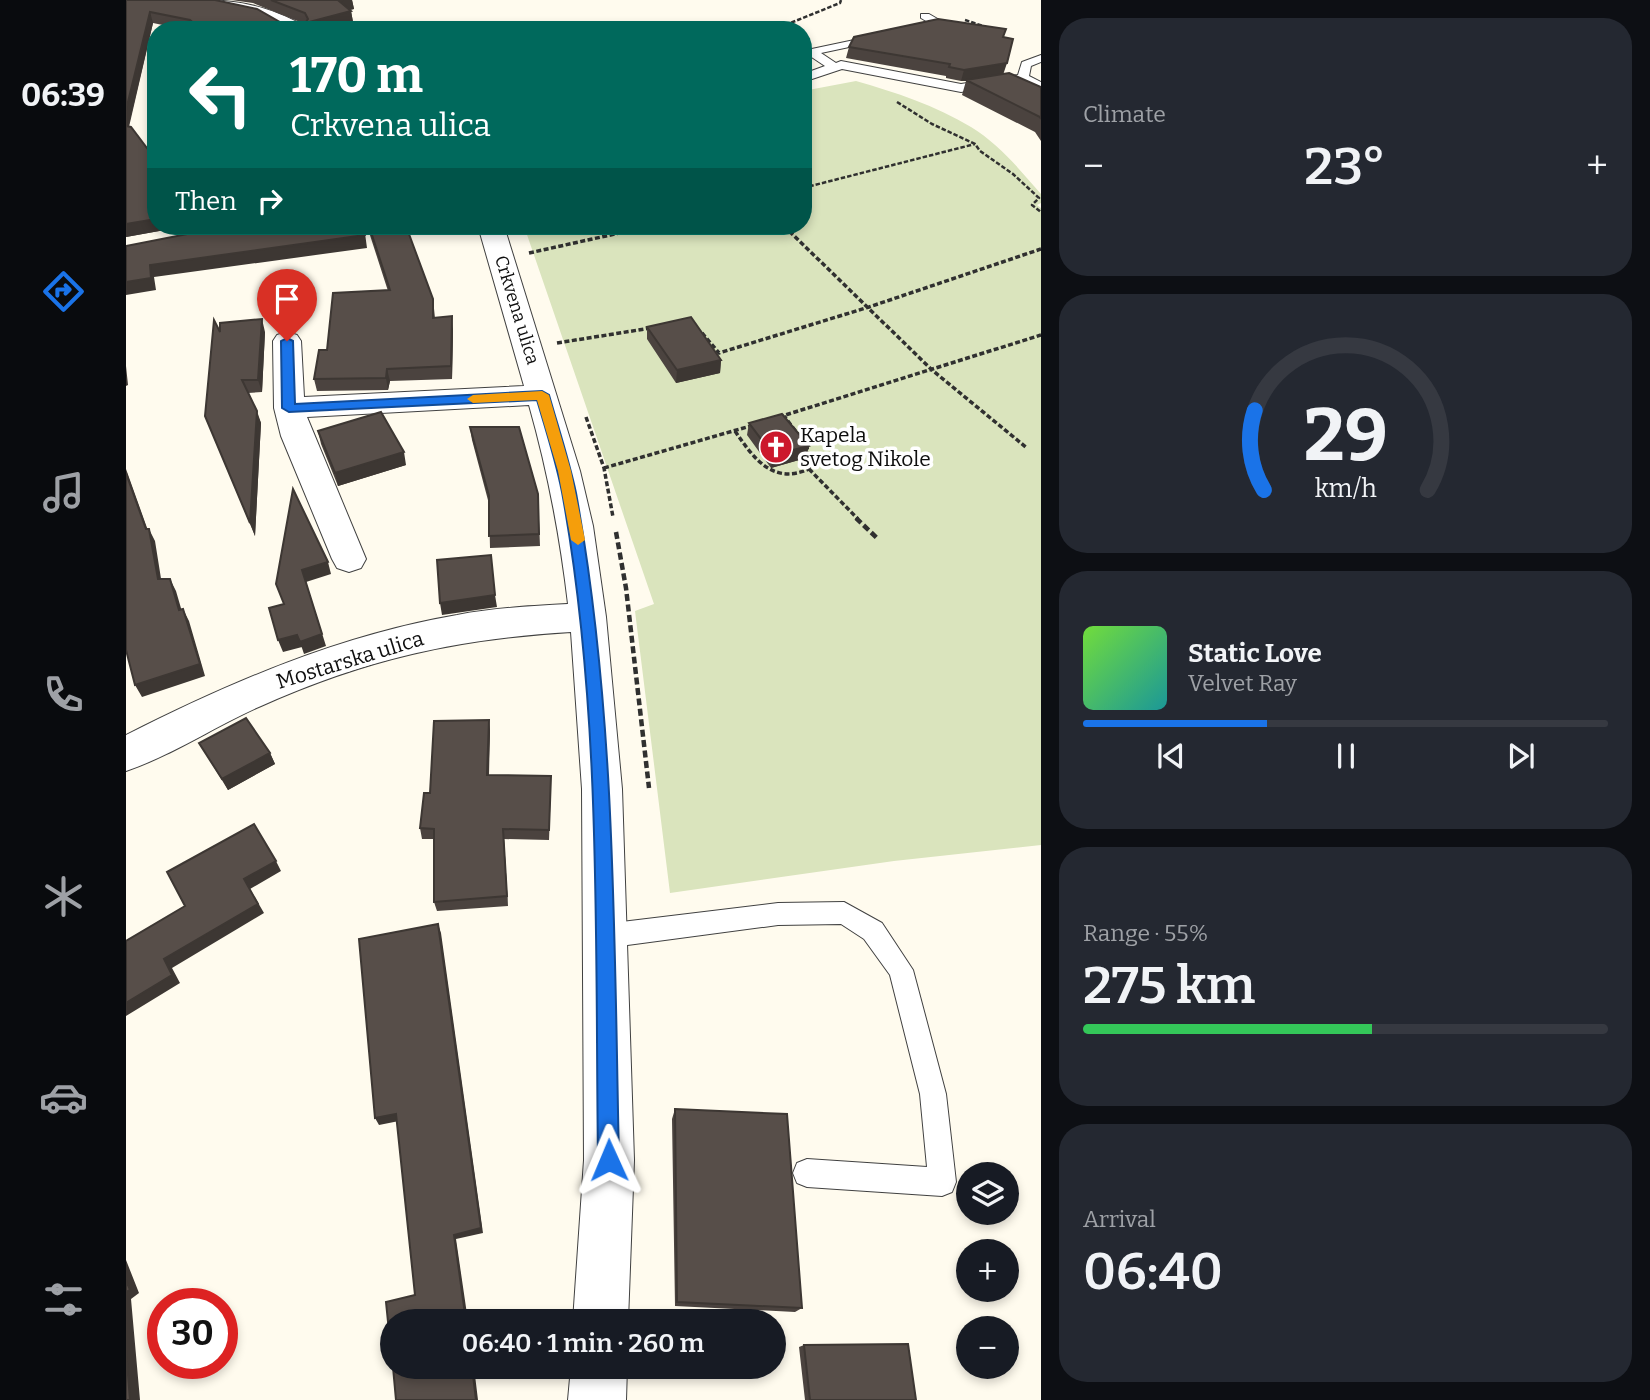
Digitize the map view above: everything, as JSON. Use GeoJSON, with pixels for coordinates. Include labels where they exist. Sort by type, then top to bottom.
{"type":"FeatureCollection","features":[{"type":"Feature","properties":{"kind":"street"},"geometry":{"type":"LineString","coordinates":[[207,0],[271,7],[287,21]]}},
{"type":"Feature","properties":{"kind":"street","name":"Crkvena ulica"},"geometry":{"type":"LineString","coordinates":[[494,235],[564,471],[576,526],[588,617],[602,789],[605,936],[609,1160],[602,1309]]}},
{"type":"Feature","properties":{"kind":"street"},"geometry":{"type":"LineString","coordinates":[[287,341],[289,408],[297,436],[349,559]]}},
{"type":"Feature","properties":{"kind":"street","name":"Crkvena ulica"},"geometry":{"type":"LineString","coordinates":[[289,408],[542,395]]}},
{"type":"Feature","properties":{"kind":"street","name":"Mostarska ulica"},"geometry":{"type":"LineString","coordinates":[[126,754],[219,705],[319,665],[396,642],[456,628],[588,617]]}},
{"type":"Feature","properties":{"kind":"street"},"geometry":{"type":"LineString","coordinates":[[597,1400],[598,1379]]}},
{"type":"Feature","properties":{"kind":"lane"},"geometry":{"type":"LineString","coordinates":[[925,16],[942,25]]}},
{"type":"Feature","properties":{"kind":"lane"},"geometry":{"type":"LineString","coordinates":[[916,30],[942,25]]}},
{"type":"Feature","properties":{"kind":"lane"},"geometry":{"type":"LineString","coordinates":[[812,52],[890,36]]}},
{"type":"Feature","properties":{"kind":"lane"},"geometry":{"type":"LineString","coordinates":[[812,53],[834,67]]}},
{"type":"Feature","properties":{"kind":"lane"},"geometry":{"type":"LineString","coordinates":[[1026,64],[1041,58]]}},
{"type":"Feature","properties":{"kind":"lane"},"geometry":{"type":"LineString","coordinates":[[1026,64],[1041,67]]}},
{"type":"Feature","properties":{"kind":"lane"},"geometry":{"type":"LineString","coordinates":[[1023,78],[1026,64]]}},
{"type":"Feature","properties":{"kind":"lane"},"geometry":{"type":"LineString","coordinates":[[812,75],[841,65],[961,89],[1023,78],[1041,87]]}},
{"type":"Feature","properties":{"kind":"lane"},"geometry":{"type":"LineString","coordinates":[[605,936],[791,913],[844,913],[873,931],[901,970],[933,1094],[942,1182],[807,1173]]}},
{"type":"Feature","properties":{"kind":"path"},"geometry":{"type":"LineString","coordinates":[[795,21],[840,3],[841,0]]}},
{"type":"Feature","properties":{"kind":"path"},"geometry":{"type":"LineString","coordinates":[[942,25],[965,20],[998,32],[1020,48],[1026,64]]}},
{"type":"Feature","properties":{"kind":"path"},"geometry":{"type":"LineString","coordinates":[[897,102],[932,124],[975,144],[980,151],[1013,173],[1039,198],[1032,205],[1041,212]]}},
{"type":"Feature","properties":{"kind":"path"},"geometry":{"type":"LineString","coordinates":[[812,186],[975,144]]}},
{"type":"Feature","properties":{"kind":"path"},"geometry":{"type":"LineString","coordinates":[[528,253],[610,235]]}},
{"type":"Feature","properties":{"kind":"path"},"geometry":{"type":"LineString","coordinates":[[793,235],[932,370],[1027,448]]}},
{"type":"Feature","properties":{"kind":"path"},"geometry":{"type":"LineString","coordinates":[[701,332],[719,353],[869,307],[1041,249]]}},
{"type":"Feature","properties":{"kind":"path"},"geometry":{"type":"LineString","coordinates":[[528,347],[650,326],[655,332]]}},
{"type":"Feature","properties":{"kind":"path"},"geometry":{"type":"LineString","coordinates":[[772,419],[1041,335]]}},
{"type":"Feature","properties":{"kind":"path"},"geometry":{"type":"LineString","coordinates":[[784,416],[807,446],[809,468],[867,532],[878,539]]}},
{"type":"Feature","properties":{"kind":"path"},"geometry":{"type":"LineString","coordinates":[[604,468],[760,423]]}},
{"type":"Feature","properties":{"kind":"path"},"geometry":{"type":"LineString","coordinates":[[735,431],[759,464],[773,472],[800,474],[809,468]]}},
{"type":"Feature","properties":{"kind":"green space"},"geometry":{"type":"Polygon","coordinates":[[[856,81],[944,112],[971,127],[1000,149],[1041,194],[1041,203],[1037,205],[1041,208],[1041,845],[894,861],[670,893],[635,611],[654,604],[527,235],[812,235],[812,89],[856,81]]]}},
{"type":"Feature","properties":{"kind":"building"},"geometry":{"type":"Polygon","coordinates":[[[126,0],[215,0],[257,9],[278,21],[191,21],[150,12],[126,110],[126,0]]]}},
{"type":"Feature","properties":{"kind":"building"},"geometry":{"type":"Polygon","coordinates":[[[271,0],[343,0],[339,1],[351,11],[307,21],[305,13],[271,0]]]}},
{"type":"Feature","properties":{"kind":"building"},"geometry":{"type":"Polygon","coordinates":[[[938,19],[1006,29],[1003,37],[1013,39],[1007,63],[964,70],[949,67],[950,64],[849,47],[854,37],[938,19]]]}},
{"type":"Feature","properties":{"kind":"building"},"geometry":{"type":"Polygon","coordinates":[[[1009,73],[1041,87],[1041,119],[966,80],[1009,73]]]}},
{"type":"Feature","properties":{"kind":"building"},"geometry":{"type":"Polygon","coordinates":[[[126,126],[131,127],[147,148],[147,220],[126,224],[126,126]]]}},
{"type":"Feature","properties":{"kind":"building"},"geometry":{"type":"Polygon","coordinates":[[[182,235],[365,235],[150,265],[151,278],[126,282],[126,246],[182,235]]]}},
{"type":"Feature","properties":{"kind":"building"},"geometry":{"type":"Polygon","coordinates":[[[372,235],[409,235],[433,299],[433,318],[452,316],[451,366],[387,369],[386,378],[314,379],[319,350],[327,350],[333,293],[390,290],[372,235]]]}},
{"type":"Feature","properties":{"kind":"building"},"geometry":{"type":"Polygon","coordinates":[[[691,317],[721,360],[677,370],[647,327],[691,317]]]}},
{"type":"Feature","properties":{"kind":"building"},"geometry":{"type":"Polygon","coordinates":[[[262,319],[258,380],[242,380],[257,411],[250,523],[205,416],[214,320],[220,332],[220,323],[262,319]]]}},
{"type":"Feature","properties":{"kind":"building"},"geometry":{"type":"Polygon","coordinates":[[[381,412],[404,452],[335,473],[318,431],[381,412]]]}},
{"type":"Feature","properties":{"kind":"building"},"geometry":{"type":"Polygon","coordinates":[[[782,414],[809,446],[773,455],[749,423],[782,414]]]}},
{"type":"Feature","properties":{"kind":"building"},"geometry":{"type":"Polygon","coordinates":[[[470,427],[519,427],[538,494],[539,534],[489,536],[489,496],[470,427]]]}},
{"type":"Feature","properties":{"kind":"building"},"geometry":{"type":"Polygon","coordinates":[[[126,473],[146,529],[149,529],[158,579],[170,579],[179,610],[183,609],[200,664],[135,685],[126,650],[126,473]]]}},
{"type":"Feature","properties":{"kind":"building"},"geometry":{"type":"Polygon","coordinates":[[[293,489],[328,562],[302,570],[322,634],[300,642],[297,635],[278,640],[269,608],[284,604],[276,584],[293,489]]]}},
{"type":"Feature","properties":{"kind":"building"},"geometry":{"type":"Polygon","coordinates":[[[491,555],[495,595],[440,603],[437,560],[491,555]]]}},
{"type":"Feature","properties":{"kind":"building"},"geometry":{"type":"Polygon","coordinates":[[[246,718],[270,753],[222,779],[199,743],[246,718]]]}},
{"type":"Feature","properties":{"kind":"building"},"geometry":{"type":"Polygon","coordinates":[[[489,720],[487,775],[551,776],[549,830],[503,829],[507,896],[434,902],[434,829],[420,828],[424,793],[430,793],[434,721],[489,720]]]}},
{"type":"Feature","properties":{"kind":"building"},"geometry":{"type":"Polygon","coordinates":[[[254,824],[276,861],[244,879],[258,904],[164,959],[172,975],[126,1003],[126,941],[185,906],[167,872],[254,824]]]}},
{"type":"Feature","properties":{"kind":"building"},"geometry":{"type":"Polygon","coordinates":[[[438,924],[481,1228],[454,1235],[464,1309],[387,1309],[386,1302],[415,1295],[396,1114],[375,1118],[359,939],[438,924]]]}},
{"type":"Feature","properties":{"kind":"building"},"geometry":{"type":"Polygon","coordinates":[[[675,1109],[787,1114],[802,1308],[677,1302],[675,1109]]]}},
{"type":"Feature","properties":{"kind":"building"},"geometry":{"type":"Polygon","coordinates":[[[908,1344],[916,1400],[810,1400],[804,1345],[908,1344]]]}},
{"type":"Feature","properties":{"kind":"building"},"geometry":{"type":"Polygon","coordinates":[[[126,1350],[130,1400],[126,1400],[126,1350]]]}},
{"type":"Feature","properties":{"kind":"building"},"geometry":{"type":"Polygon","coordinates":[[[394,1379],[473,1379],[476,1400],[396,1400],[394,1379]]]}},
{"type":"Feature","properties":{"kind":"slow traffic"},"geometry":{"type":"LineString","coordinates":[[473,399],[542,395],[564,471],[578,540]]}},
{"type":"Feature","properties":{"kind":"place","name":"Kapela svetog Nikole"},"geometry":{"type":"Point","coordinates":[776,447]}},
{"type":"Feature","properties":{"kind":"route"},"geometry":{"type":"LineString","coordinates":[[287,341],[289,408],[542,395],[564,471],[576,526],[588,617],[602,789],[609,1160]]}}]}
